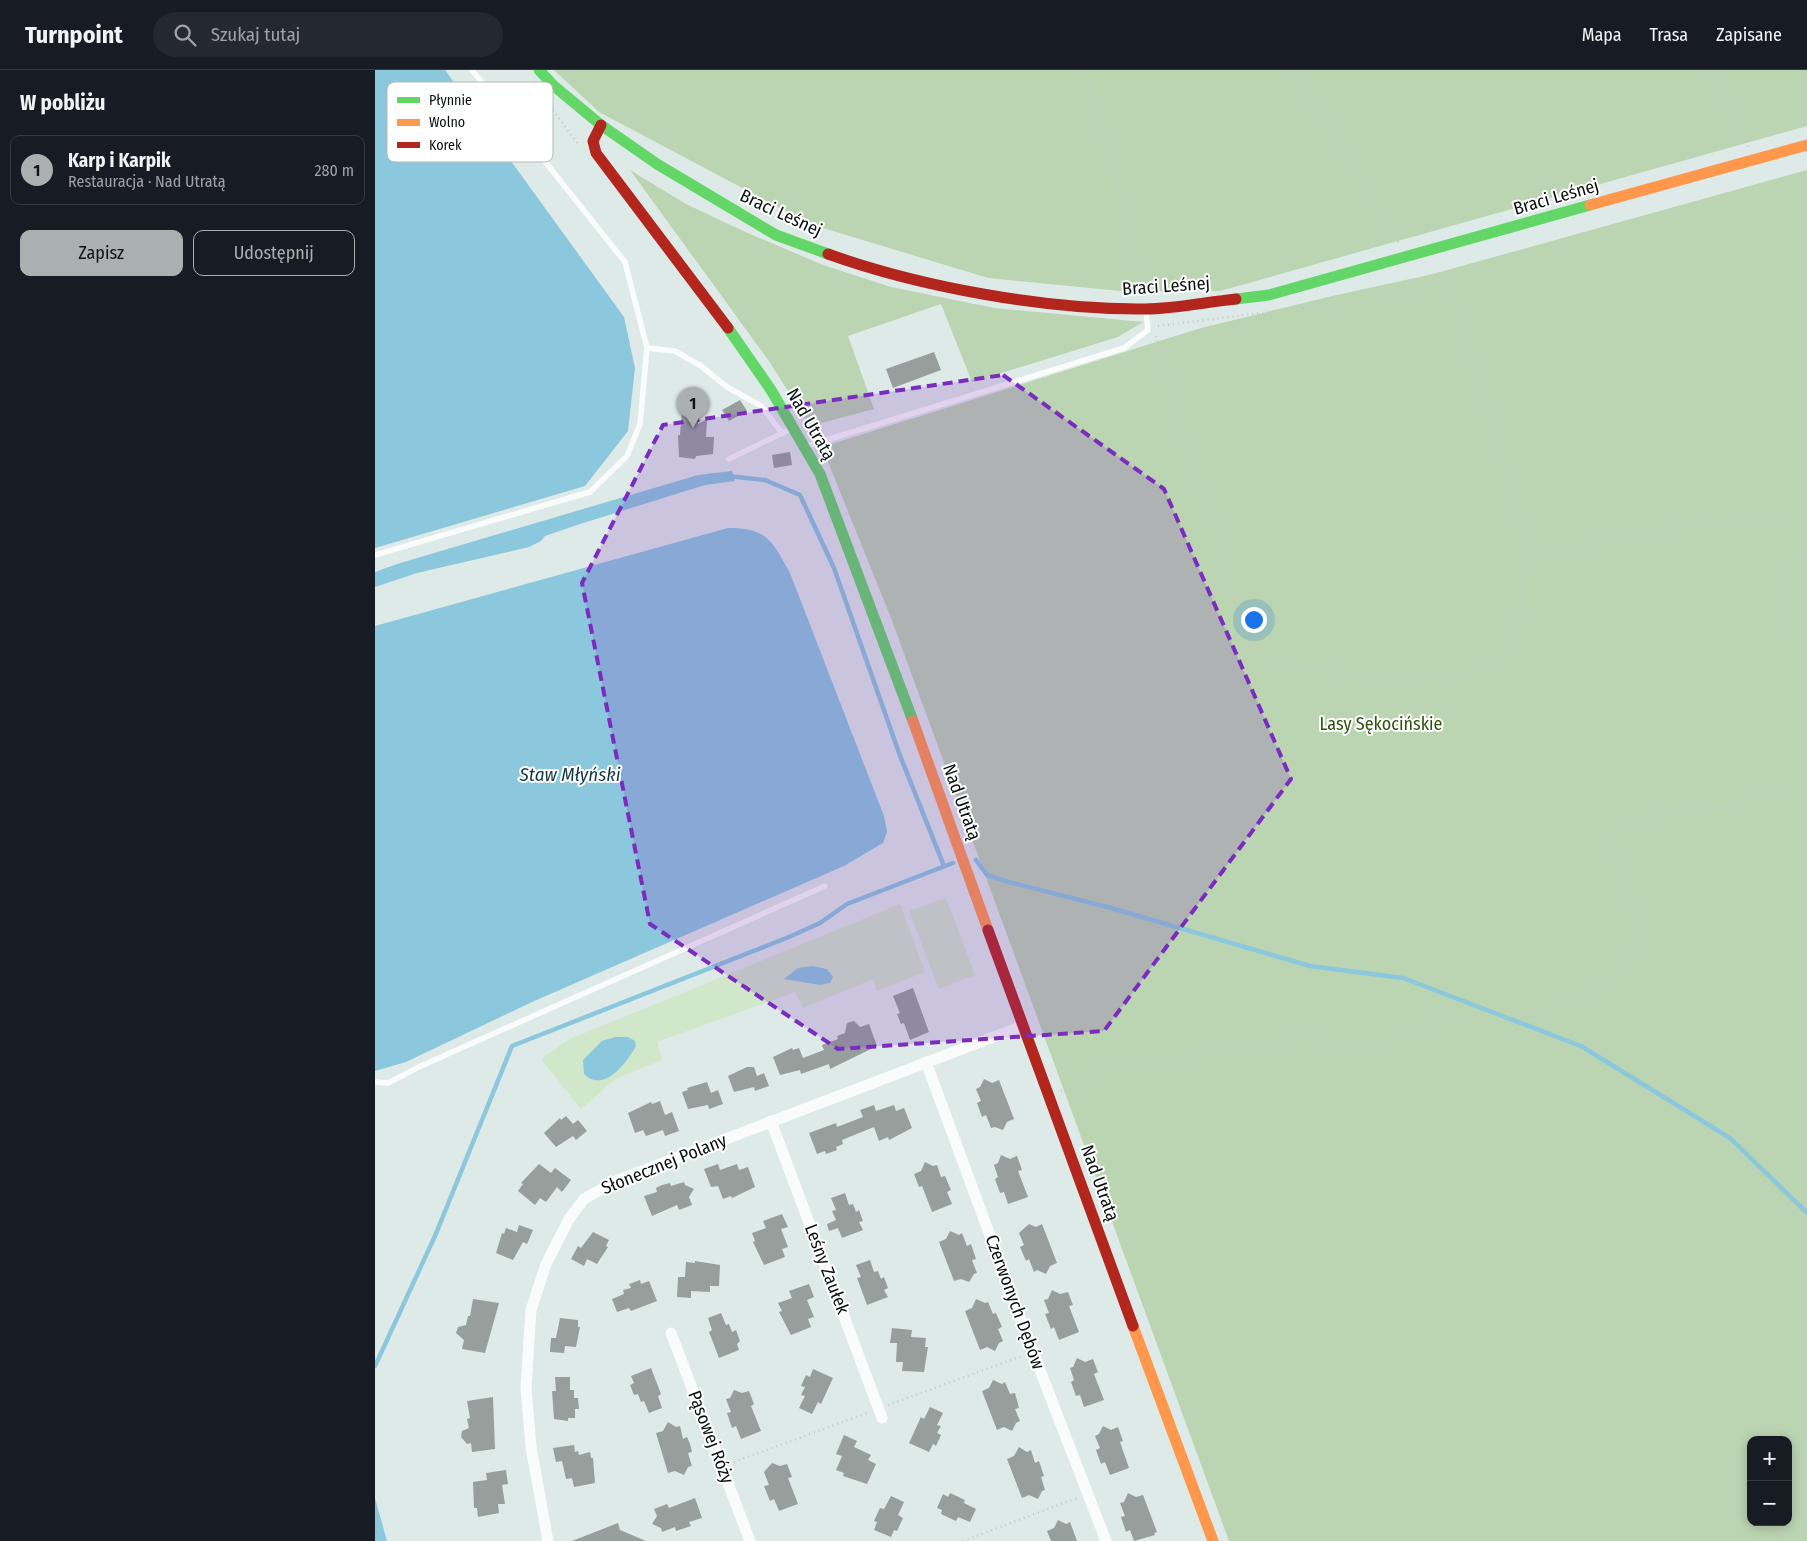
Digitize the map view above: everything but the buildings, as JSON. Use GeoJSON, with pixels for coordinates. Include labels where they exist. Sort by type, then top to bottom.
{"type":"FeatureCollection","features":[{"type":"Feature","properties":{"kind":"street","name":"Braci Leśnej"},"geometry":{"type":"LineString","coordinates":[[539,70],[550,82]]}},
{"type":"Feature","properties":{"kind":"street","name":"Braci Leśnej"},"geometry":{"type":"LineString","coordinates":[[553,85],[601,125],[657,164],[724,206],[776,234],[861,266],[1005,298],[1073,305],[1146,309],[1269,295],[1807,144]]}},
{"type":"Feature","properties":{"kind":"street","name":"Nad Utratą"},"geometry":{"type":"LineString","coordinates":[[601,125],[593,141],[596,153],[753,363],[806,446],[831,503],[899,680],[1022,1026],[1213,1541]]}},
{"type":"Feature","properties":{"kind":"street","name":"Słonecznej Polany"},"geometry":{"type":"LineString","coordinates":[[548,1541],[531,1447],[526,1387],[531,1310],[546,1264],[559,1236],[584,1199],[616,1181],[1022,1026]]}},
{"type":"Feature","properties":{"kind":"street","name":"Czerwonych Dębów"},"geometry":{"type":"LineString","coordinates":[[926,1062],[1033,1352],[1106,1541]]}},
{"type":"Feature","properties":{"kind":"street","name":"Leśny Zaułek"},"geometry":{"type":"LineString","coordinates":[[771,1121],[881,1413]]}},
{"type":"Feature","properties":{"kind":"street","name":"Pąsowej Róży"},"geometry":{"type":"LineString","coordinates":[[671,1333],[723,1466],[748,1540]]}},
{"type":"Feature","properties":{"kind":"lane"},"geometry":{"type":"LineString","coordinates":[[472,70],[482,82]]}},
{"type":"Feature","properties":{"kind":"lane"},"geometry":{"type":"LineString","coordinates":[[375,555],[590,492],[627,456],[640,424],[647,348],[625,262],[545,162]]}},
{"type":"Feature","properties":{"kind":"lane"},"geometry":{"type":"LineString","coordinates":[[806,446],[1123,348],[1148,330],[1146,309]]}},
{"type":"Feature","properties":{"kind":"lane"},"geometry":{"type":"LineString","coordinates":[[647,348],[675,351],[701,366],[727,387],[761,406],[782,433]]}},
{"type":"Feature","properties":{"kind":"lane"},"geometry":{"type":"LineString","coordinates":[[729,459],[794,427]]}},
{"type":"Feature","properties":{"kind":"lane"},"geometry":{"type":"LineString","coordinates":[[375,1082],[388,1083],[421,1066],[825,886]]}},
{"type":"Feature","properties":{"kind":"path"},"geometry":{"type":"LineString","coordinates":[[1086,70],[1114,172],[1146,309],[1153,326],[1355,301],[1449,279],[1532,562]]}},
{"type":"Feature","properties":{"kind":"path"},"geometry":{"type":"LineString","coordinates":[[1295,70],[1406,257]]}},
{"type":"Feature","properties":{"kind":"path"},"geometry":{"type":"LineString","coordinates":[[1709,70],[1730,108],[1754,159]]}},
{"type":"Feature","properties":{"kind":"path"},"geometry":{"type":"LineString","coordinates":[[553,111],[583,151]]}},
{"type":"Feature","properties":{"kind":"path"},"geometry":{"type":"LineString","coordinates":[[1156,336],[1201,494],[1211,518],[1228,545],[1226,562],[1230,588],[1251,649],[1271,662],[1297,669],[1401,676],[1467,675],[1493,664],[1507,648],[1519,627],[1521,579],[1532,562],[1562,555],[1605,537],[1636,531],[1748,526],[1807,516]]}},
{"type":"Feature","properties":{"kind":"path"},"geometry":{"type":"LineString","coordinates":[[1807,555],[1788,559],[1778,578],[1777,598],[1779,625],[1788,637],[1797,641],[1807,641]]}},
{"type":"Feature","properties":{"kind":"path"},"geometry":{"type":"LineString","coordinates":[[984,808],[1051,776],[1094,737],[1251,649]]}},
{"type":"Feature","properties":{"kind":"path"},"geometry":{"type":"LineString","coordinates":[[1057,1092],[1074,1088],[1107,1068],[1140,1064],[1160,1058],[1197,1054],[1223,1055],[1255,1049],[1298,1036],[1317,1036],[1327,1043],[1353,1042],[1373,1050],[1402,1033],[1422,1026],[1449,1021],[1489,1023],[1513,1016],[1533,1017],[1573,997],[1599,991],[1619,975],[1633,945],[1641,936],[1640,915],[1628,898],[1617,866],[1613,832],[1658,813],[1687,814],[1701,806],[1724,808],[1757,793],[1807,781]]}},
{"type":"Feature","properties":{"kind":"path"},"geometry":{"type":"LineString","coordinates":[[723,1466],[881,1413],[1033,1352]]}},
{"type":"Feature","properties":{"kind":"path"},"geometry":{"type":"LineString","coordinates":[[963,1541],[1089,1494]]}},
{"type":"Feature","properties":{"kind":"highlighted area"},"geometry":{"type":"Polygon","coordinates":[[[1003,375],[1164,489],[1291,779],[1104,1031],[838,1049],[650,924],[582,583],[663,425],[1003,375]]]}},
{"type":"Feature","properties":{"kind":"green space"},"geometry":{"type":"Polygon","coordinates":[[[554,70],[1807,70],[1807,126],[1220,291],[1120,291],[988,278],[810,224],[599,112],[554,70]]]}},
{"type":"Feature","properties":{"kind":"green space"},"geometry":{"type":"Polygon","coordinates":[[[630,170],[686,204],[743,231],[823,265],[891,287],[994,308],[1143,322],[1118,337],[972,382],[941,304],[848,336],[874,409],[810,426],[769,361],[630,170]]]}},
{"type":"Feature","properties":{"kind":"green space","name":"Lasy Sękocińskie"},"geometry":{"type":"Polygon","coordinates":[[[1807,170],[1807,1541],[1229,1541],[891,618],[822,447],[1201,328],[1433,274],[1807,170]]]}},
{"type":"Feature","properties":{"kind":"green space"},"geometry":{"type":"Polygon","coordinates":[[[946,898],[975,975],[939,989],[909,911],[946,898]]]}},
{"type":"Feature","properties":{"kind":"green space"},"geometry":{"type":"Polygon","coordinates":[[[900,904],[925,972],[877,991],[873,979],[803,1008],[795,992],[657,1042],[662,1060],[615,1079],[581,1109],[541,1059],[570,1039],[900,904]]]}},
{"type":"Feature","properties":{"kind":"water"},"geometry":{"type":"Polygon","coordinates":[[[375,70],[445,70],[454,82],[387,82],[387,162],[512,162],[624,317],[635,368],[628,431],[585,486],[375,548],[375,70]]]}},
{"type":"Feature","properties":{"kind":"water"},"geometry":{"type":"Polygon","coordinates":[[[732,471],[735,481],[705,485],[580,524],[545,536],[541,541],[529,547],[417,573],[375,587],[375,572],[397,564],[698,475],[732,471]]]}},
{"type":"Feature","properties":{"kind":"water","name":"Staw Młyński"},"geometry":{"type":"Polygon","coordinates":[[[728,528],[752,531],[767,538],[778,552],[790,573],[884,816],[887,832],[883,843],[844,866],[532,1002],[406,1062],[375,1071],[375,626],[728,528]]]}},
{"type":"Feature","properties":{"kind":"water"},"geometry":{"type":"Polygon","coordinates":[[[812,966],[827,969],[833,977],[830,983],[820,985],[784,979],[798,968],[812,966]]]}},
{"type":"Feature","properties":{"kind":"water"},"geometry":{"type":"Polygon","coordinates":[[[615,1037],[628,1037],[635,1041],[636,1046],[627,1060],[614,1074],[607,1078],[592,1079],[584,1074],[583,1060],[602,1041],[615,1037]]]}},
{"type":"Feature","properties":{"kind":"water"},"geometry":{"type":"Polygon","coordinates":[[[375,1498],[387,1541],[375,1541],[375,1498]]]}},
{"type":"Feature","properties":{"kind":"waterway"},"geometry":{"type":"LineString","coordinates":[[728,476],[765,480],[800,495],[834,568],[899,753],[944,866]]}},
{"type":"Feature","properties":{"kind":"waterway"},"geometry":{"type":"LineString","coordinates":[[976,860],[987,875],[1009,882],[1111,908],[1310,966],[1403,978],[1581,1046],[1730,1138],[1807,1213]]}},
{"type":"Feature","properties":{"kind":"waterway"},"geometry":{"type":"LineString","coordinates":[[375,1366],[435,1236],[512,1046],[789,937],[820,923],[847,904],[953,863]]}},
{"type":"Feature","properties":{"kind":"traffic: fast"},"geometry":{"type":"LineString","coordinates":[[539,70],[550,82]]}},
{"type":"Feature","properties":{"kind":"traffic: fast"},"geometry":{"type":"LineString","coordinates":[[553,85],[601,125],[657,164],[776,235],[828,254]]}},
{"type":"Feature","properties":{"kind":"traffic: fast"},"geometry":{"type":"LineString","coordinates":[[1236,299],[1269,295],[1590,205]]}},
{"type":"Feature","properties":{"kind":"traffic: fast"},"geometry":{"type":"LineString","coordinates":[[728,328],[771,390],[820,474],[913,721]]}},
{"type":"Feature","properties":{"kind":"traffic: slow"},"geometry":{"type":"LineString","coordinates":[[1590,205],[1807,145]]}},
{"type":"Feature","properties":{"kind":"traffic: slow"},"geometry":{"type":"LineString","coordinates":[[913,721],[988,930]]}},
{"type":"Feature","properties":{"kind":"traffic: slow"},"geometry":{"type":"LineString","coordinates":[[1133,1326],[1213,1541]]}},
{"type":"Feature","properties":{"kind":"traffic: jam"},"geometry":{"type":"LineString","coordinates":[[601,125],[593,141],[596,153],[728,328]]}},
{"type":"Feature","properties":{"kind":"traffic: jam"},"geometry":{"type":"LineString","coordinates":[[828,254],[903,277],[1026,301],[1107,308],[1156,309],[1236,299]]}},
{"type":"Feature","properties":{"kind":"traffic: jam"},"geometry":{"type":"LineString","coordinates":[[988,930],[1133,1326]]}},
{"type":"Feature","properties":{"kind":"place","name":"Karp i Karpik"},"geometry":{"type":"Point","coordinates":[693,428]}}]}
